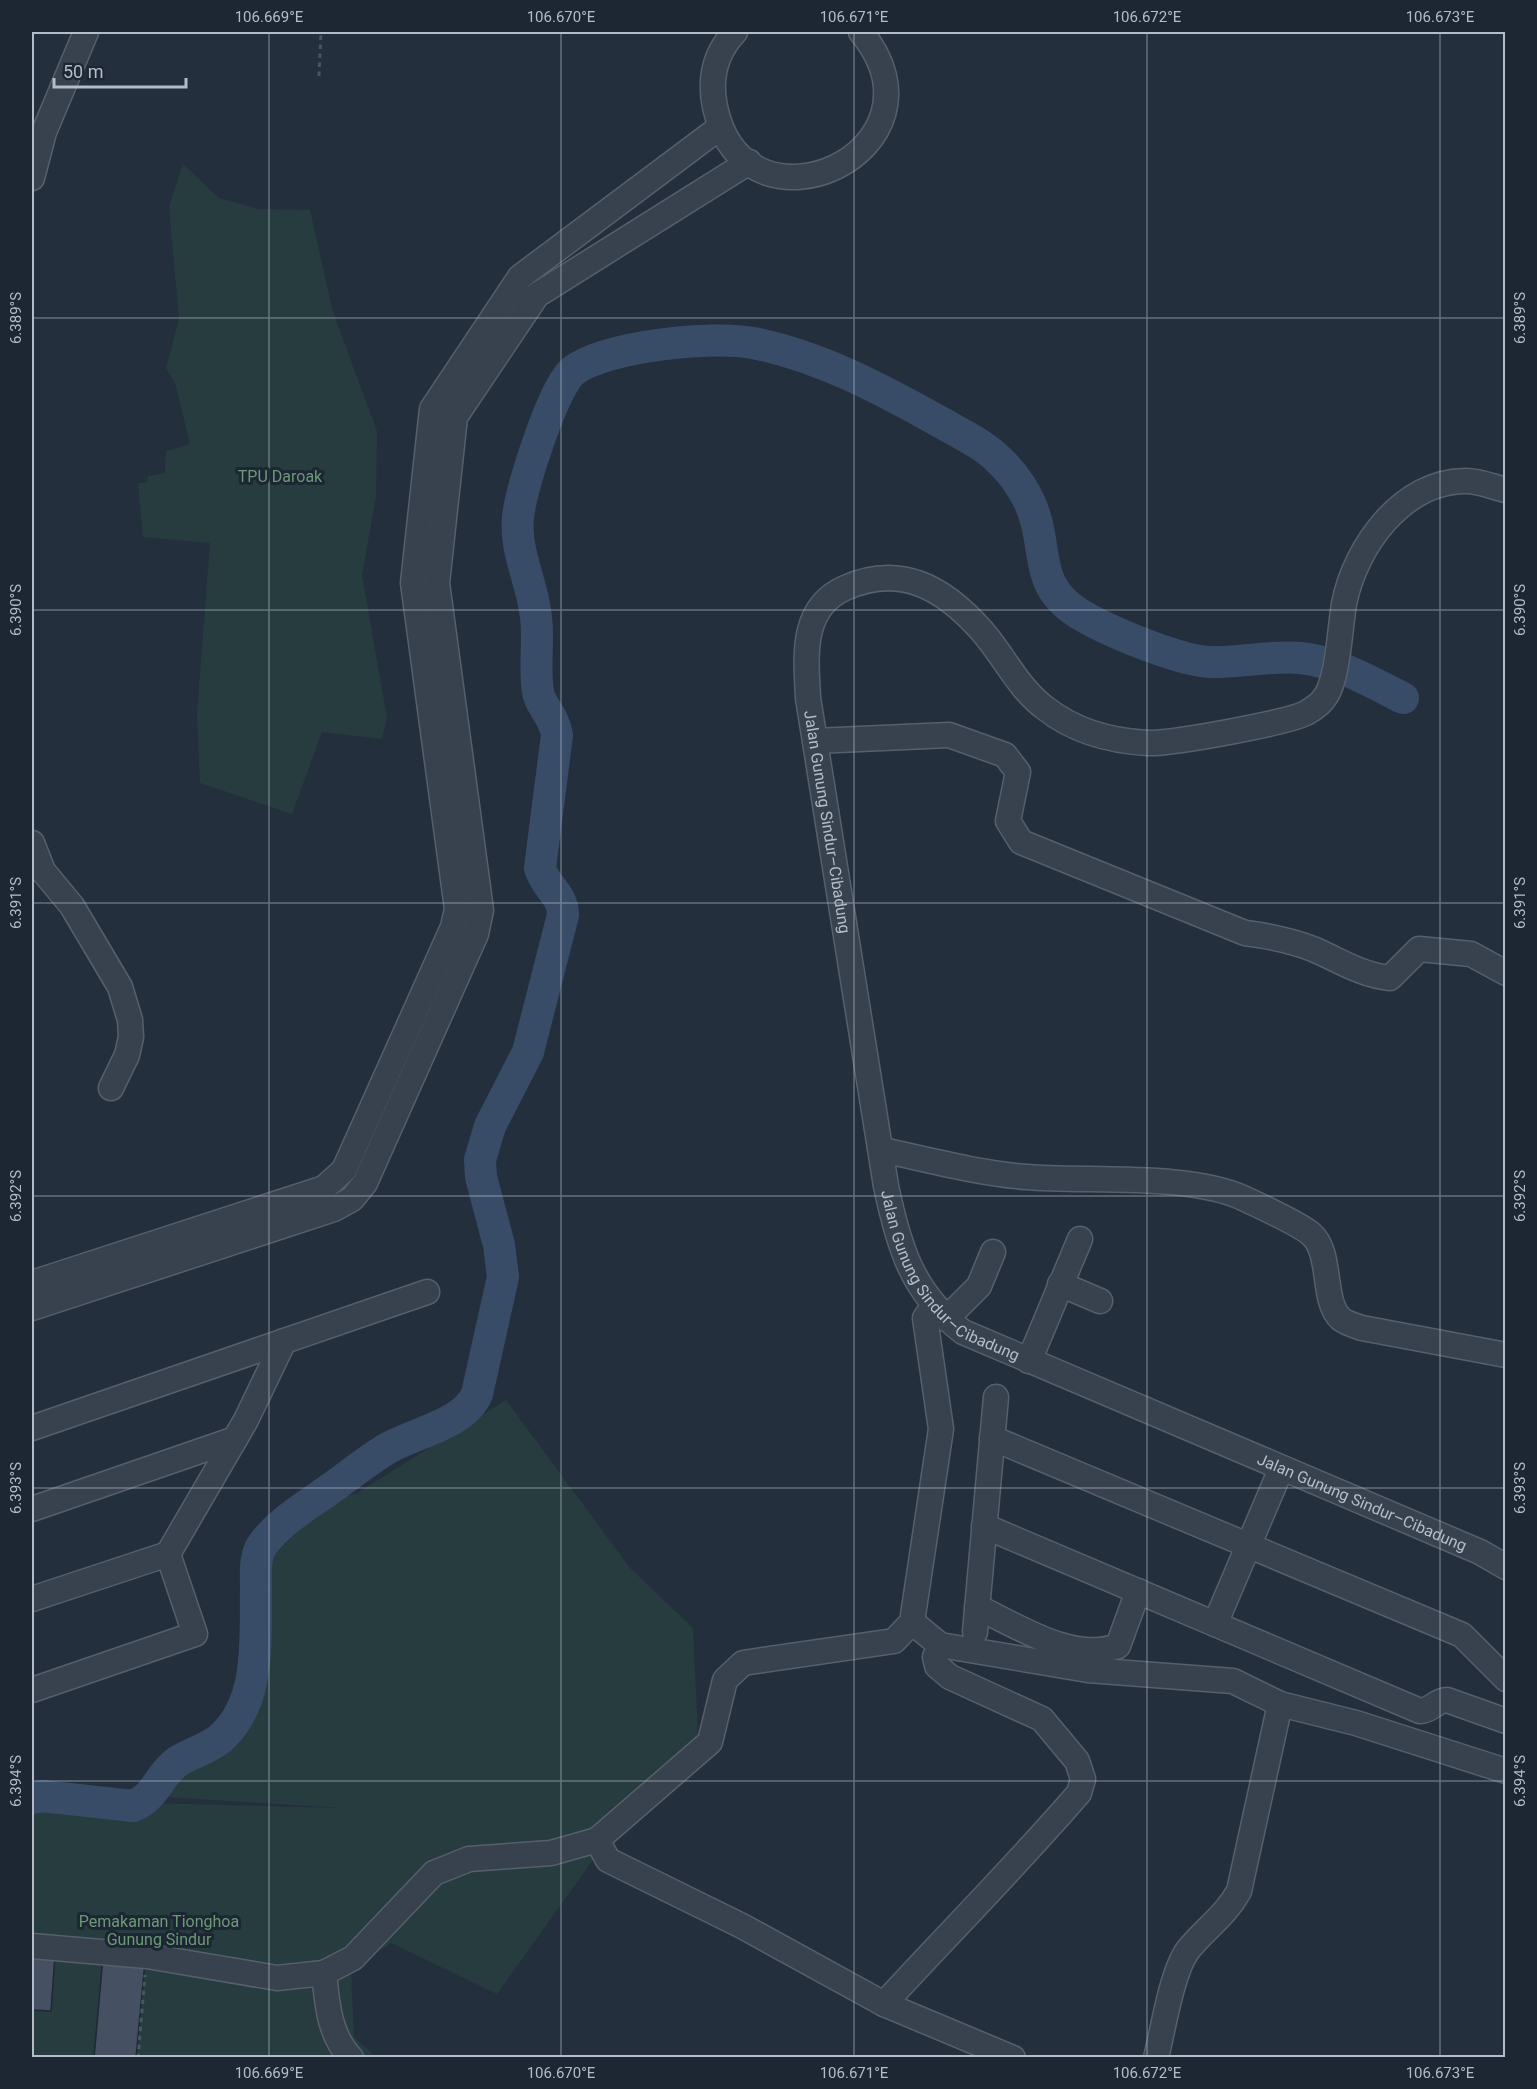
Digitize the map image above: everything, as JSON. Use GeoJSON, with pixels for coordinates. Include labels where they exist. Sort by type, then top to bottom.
{"type":"FeatureCollection","features":[{"type":"Feature","properties":{"kind":"street"},"geometry":{"type":"LineString","coordinates":[[32,178],[44,132],[86,32]]}},
{"type":"Feature","properties":{"kind":"street"},"geometry":{"type":"LineString","coordinates":[[735,32],[725,43],[714,67],[711,87],[720,128],[731,146],[749,162],[770,173],[793,177],[816,176],[839,168],[858,154],[873,136],[882,115],[885,92],[883,68],[875,36]]}},
{"type":"Feature","properties":{"kind":"street"},"geometry":{"type":"LineString","coordinates":[[32,1283],[324,1188],[344,1170],[453,927],[457,909],[413,583],[432,409],[520,277],[720,128]]}},
{"type":"Feature","properties":{"kind":"street"},"geometry":{"type":"LineString","coordinates":[[32,1308],[334,1209],[352,1199],[365,1183],[476,934],[481,910],[437,583],[455,417],[537,295],[749,162]]}},
{"type":"Feature","properties":{"kind":"street","name":"Jalan Gunung Sindur–Cibadung"},"geometry":{"type":"LineString","coordinates":[[1506,490],[1479,483],[1454,482],[1417,497],[1385,522],[1369,540],[1349,583],[1331,686],[1317,706],[1292,718],[1152,743],[1121,741],[1093,734],[1068,723],[1034,700],[981,630],[934,590],[912,579],[897,576],[880,577],[842,589],[825,601],[814,616],[805,650],[808,698],[886,1186],[900,1245],[909,1269],[940,1312],[963,1332],[1480,1552],[1506,1567]]}},
{"type":"Feature","properties":{"kind":"street"},"geometry":{"type":"LineString","coordinates":[[815,741],[949,735],[1005,755],[1018,772],[1008,821],[1021,842],[1245,933],[1279,938],[1313,949],[1369,975],[1390,978],[1419,948],[1471,954],[1506,973]]}},
{"type":"Feature","properties":{"kind":"street"},"geometry":{"type":"LineString","coordinates":[[32,843],[43,871],[72,906],[120,987],[130,1020],[131,1037],[128,1055],[111,1088]]}},
{"type":"Feature","properties":{"kind":"street"},"geometry":{"type":"LineString","coordinates":[[882,1150],[984,1172],[1025,1177],[1172,1183],[1210,1187],[1240,1197],[1312,1234],[1322,1251],[1334,1307],[1341,1319],[1362,1328],[1506,1355]]}},
{"type":"Feature","properties":{"kind":"street"},"geometry":{"type":"LineString","coordinates":[[1029,1360],[1080,1239]]}},
{"type":"Feature","properties":{"kind":"street"},"geometry":{"type":"LineString","coordinates":[[32,1946],[147,1956],[276,1977],[324,1973],[353,1958],[434,1873],[469,1859],[551,1852],[597,1840],[710,1742],[725,1680],[744,1663],[894,1641],[912,1622],[941,1429],[925,1318],[940,1312],[979,1286],[993,1252]]}},
{"type":"Feature","properties":{"kind":"street"},"geometry":{"type":"LineString","coordinates":[[1060,1284],[1100,1301]]}},
{"type":"Feature","properties":{"kind":"street"},"geometry":{"type":"LineString","coordinates":[[32,1428],[427,1292]]}},
{"type":"Feature","properties":{"kind":"street"},"geometry":{"type":"LineString","coordinates":[[32,1599],[168,1554],[235,1439],[284,1341]]}},
{"type":"Feature","properties":{"kind":"street"},"geometry":{"type":"LineString","coordinates":[[975,1632],[996,1397]]}},
{"type":"Feature","properties":{"kind":"street"},"geometry":{"type":"LineString","coordinates":[[992,1438],[1462,1635],[1506,1679]]}},
{"type":"Feature","properties":{"kind":"street"},"geometry":{"type":"LineString","coordinates":[[32,1509],[235,1439]]}},
{"type":"Feature","properties":{"kind":"street"},"geometry":{"type":"LineString","coordinates":[[1215,1624],[1281,1468]]}},
{"type":"Feature","properties":{"kind":"street"},"geometry":{"type":"LineString","coordinates":[[984,1526],[1420,1711],[1426,1711],[1439,1700],[1447,1700],[1506,1721]]}},
{"type":"Feature","properties":{"kind":"street"},"geometry":{"type":"LineString","coordinates":[[32,1689],[195,1634],[168,1554]]}},
{"type":"Feature","properties":{"kind":"street"},"geometry":{"type":"LineString","coordinates":[[977,1607],[1059,1644],[1102,1652],[1118,1646],[1138,1591]]}},
{"type":"Feature","properties":{"kind":"street"},"geometry":{"type":"LineString","coordinates":[[912,1622],[940,1645],[1088,1670],[1233,1681],[1280,1704],[1356,1723],[1506,1771]]}},
{"type":"Feature","properties":{"kind":"street"},"geometry":{"type":"LineString","coordinates":[[884,2004],[967,1914],[1007,1876],[1079,1793],[1083,1779],[1077,1761],[1042,1719],[950,1677],[937,1666],[935,1657],[940,1645]]}},
{"type":"Feature","properties":{"kind":"street"},"geometry":{"type":"LineString","coordinates":[[1156,2058],[1177,1973],[1187,1952],[1229,1909],[1239,1891],[1280,1704]]}},
{"type":"Feature","properties":{"kind":"street"},"geometry":{"type":"LineString","coordinates":[[597,1840],[608,1860],[742,1926],[884,2004],[1013,2058]]}},
{"type":"Feature","properties":{"kind":"street"},"geometry":{"type":"LineString","coordinates":[[324,1973],[327,2009],[335,2034],[351,2058]]}},
{"type":"Feature","properties":{"kind":"path"},"geometry":{"type":"LineString","coordinates":[[319,76],[321,32]]}},
{"type":"Feature","properties":{"kind":"path"},"geometry":{"type":"LineString","coordinates":[[138,2058],[147,1956]]}},
{"type":"Feature","properties":{"kind":"green space","name":"TPU Daroak"},"geometry":{"type":"Polygon","coordinates":[[[183,164],[219,198],[259,209],[310,210],[333,312],[377,431],[376,497],[362,575],[387,718],[382,739],[322,732],[292,814],[200,783],[197,713],[210,543],[143,537],[138,483],[147,483],[148,476],[165,473],[166,451],[190,444],[175,383],[166,368],[179,319],[169,207],[183,164]]]}},
{"type":"Feature","properties":{"kind":"green space","name":"Pemakaman Tionghoa Gunung Sindur"},"geometry":{"type":"Polygon","coordinates":[[[506,1400],[630,1568],[693,1628],[699,1756],[613,1832],[497,1994],[391,1943],[351,1969],[354,2037],[376,2057],[32,2058],[32,1810],[105,1802],[341,1808],[135,1795],[154,1762],[197,1752],[248,1722],[260,1682],[248,1589],[263,1519],[357,1493],[506,1400]]]}},
{"type":"Feature","properties":{"kind":"building"},"geometry":{"type":"Polygon","coordinates":[[[32,1953],[55,1955],[51,2011],[32,2010],[32,1953]]]}},
{"type":"Feature","properties":{"kind":"building"},"geometry":{"type":"Polygon","coordinates":[[[103,1957],[145,1961],[136,2058],[94,2058],[103,1957]]]}},
{"type":"Feature","properties":{"kind":"waterway"},"geometry":{"type":"LineString","coordinates":[[32,1798],[42,1796],[133,1806],[147,1797],[177,1762],[221,1738],[234,1723],[244,1706],[250,1687],[254,1668],[256,1565],[263,1544],[286,1521],[367,1462],[390,1447],[451,1420],[462,1413],[477,1394],[503,1277],[499,1245],[481,1177],[480,1160],[490,1126],[528,1052],[563,915],[560,901],[542,875],[540,868],[557,735],[538,692],[536,617],[520,551],[518,524],[522,497],[540,436],[565,380],[573,371],[588,362],[634,349],[713,340],[753,343],[827,365],[920,411],[993,454],[1011,472],[1029,501],[1039,531],[1049,581],[1055,592],[1078,613],[1124,636],[1182,657],[1212,662],[1279,658],[1314,660],[1354,674],[1403,698]]}}]}
